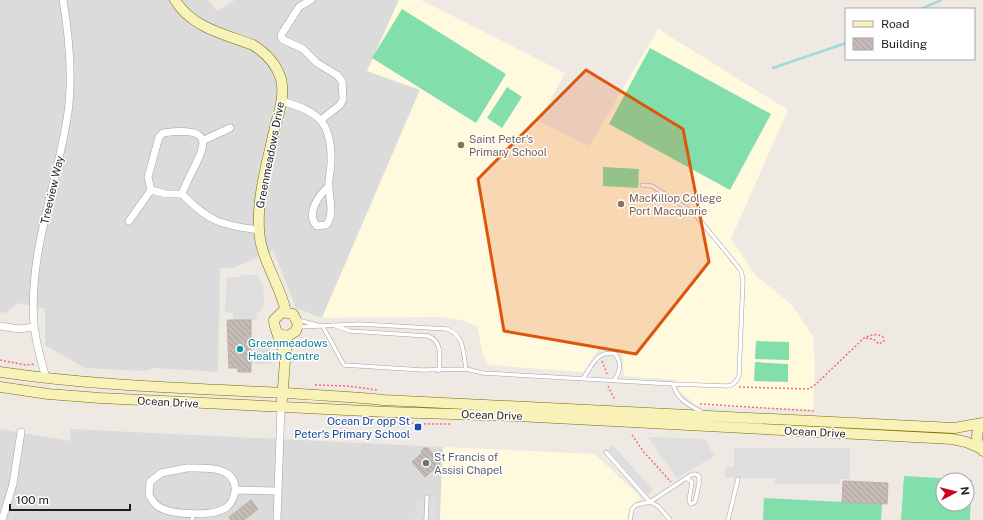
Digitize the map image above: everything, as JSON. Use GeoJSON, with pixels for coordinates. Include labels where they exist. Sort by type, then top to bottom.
{"type":"FeatureCollection","features":[{"type":"Feature","properties":{"kind":"main road","name":"Greenmeadows Drive"},"geometry":{"type":"LineString","coordinates":[[175,0],[180,10],[195,23],[253,45],[269,57],[281,80],[281,101],[263,185],[258,230],[264,256],[270,270],[269,276],[282,313],[274,323],[275,329],[279,334],[284,353]]}},
{"type":"Feature","properties":{"kind":"main road"},"geometry":{"type":"LineString","coordinates":[[282,313],[293,314],[297,324]]}},
{"type":"Feature","properties":{"kind":"main road","name":"Greenmeadows Drive"},"geometry":{"type":"LineString","coordinates":[[281,408],[284,353],[290,335],[297,324]]}},
{"type":"Feature","properties":{"kind":"main road"},"geometry":{"type":"LineString","coordinates":[[279,334],[290,335]]}},
{"type":"Feature","properties":{"kind":"main road","name":"Ocean Drive"},"geometry":{"type":"LineString","coordinates":[[0,372],[114,385],[710,416],[954,428],[983,423]]}},
{"type":"Feature","properties":{"kind":"main road","name":"Ocean Drive"},"geometry":{"type":"LineString","coordinates":[[0,387],[48,394],[281,408],[517,416],[952,439],[966,442],[982,450]]}},
{"type":"Feature","properties":{"kind":"main road"},"geometry":{"type":"LineString","coordinates":[[982,450],[978,443],[977,436],[983,423]]}},
{"type":"Feature","properties":{"kind":"street","name":"Treeview Way"},"geometry":{"type":"LineString","coordinates":[[46,378],[39,363],[33,311],[36,261],[59,167],[68,112],[69,50],[63,0]]}},
{"type":"Feature","properties":{"kind":"street"},"geometry":{"type":"LineString","coordinates":[[311,0],[299,7],[281,35],[282,39],[303,49],[317,63],[337,75],[342,81],[343,99],[340,105],[321,120]]}},
{"type":"Feature","properties":{"kind":"street"},"geometry":{"type":"LineString","coordinates":[[281,101],[304,107],[321,120],[328,134],[330,147],[328,186],[330,218],[326,225],[318,226],[314,222],[312,216],[314,207],[318,197],[328,186]]}},
{"type":"Feature","properties":{"kind":"street"},"geometry":{"type":"LineString","coordinates":[[204,140],[230,128]]}},
{"type":"Feature","properties":{"kind":"street"},"geometry":{"type":"LineString","coordinates":[[129,221],[151,190],[148,177],[159,137],[163,133],[191,132],[201,136],[204,140]]}},
{"type":"Feature","properties":{"kind":"street"},"geometry":{"type":"LineString","coordinates":[[182,194],[202,152],[204,140]]}},
{"type":"Feature","properties":{"kind":"street"},"geometry":{"type":"LineString","coordinates":[[151,190],[166,194],[182,194],[197,209],[218,223],[258,230]]}},
{"type":"Feature","properties":{"kind":"street"},"geometry":{"type":"LineString","coordinates":[[0,326],[19,329],[34,327]]}},
{"type":"Feature","properties":{"kind":"street"},"geometry":{"type":"LineString","coordinates":[[277,520],[281,408]]}},
{"type":"Feature","properties":{"kind":"street"},"geometry":{"type":"LineString","coordinates":[[2,520],[13,484],[21,432]]}},
{"type":"Feature","properties":{"kind":"street"},"geometry":{"type":"LineString","coordinates":[[210,468],[225,472],[231,477],[235,490],[231,503],[226,507],[211,513],[192,517],[157,506],[149,495],[150,482],[155,476],[167,471],[210,468]]}},
{"type":"Feature","properties":{"kind":"street"},"geometry":{"type":"LineString","coordinates":[[235,490],[278,491]]}},
{"type":"Feature","properties":{"kind":"lane"},"geometry":{"type":"LineString","coordinates":[[320,325],[344,365],[439,371],[466,369],[482,373],[673,384],[727,386],[735,383],[739,376],[744,298],[741,271],[694,213],[652,186],[642,185]]}},
{"type":"Feature","properties":{"kind":"lane"},"geometry":{"type":"LineString","coordinates":[[297,324],[359,324],[448,329],[459,336],[462,341],[466,369]]}},
{"type":"Feature","properties":{"kind":"lane"},"geometry":{"type":"LineString","coordinates":[[297,324],[320,325]]}},
{"type":"Feature","properties":{"kind":"lane"},"geometry":{"type":"LineString","coordinates":[[332,325],[350,331],[428,336],[434,338],[439,346],[439,371]]}},
{"type":"Feature","properties":{"kind":"lane"},"geometry":{"type":"LineString","coordinates":[[583,378],[597,358],[604,353],[610,353],[615,354],[619,362],[618,376],[614,380]]}},
{"type":"Feature","properties":{"kind":"lane"},"geometry":{"type":"LineString","coordinates":[[673,384],[677,395],[685,403],[710,416]]}},
{"type":"Feature","properties":{"kind":"lane"},"geometry":{"type":"LineString","coordinates":[[606,452],[650,502],[658,506],[670,520]]}},
{"type":"Feature","properties":{"kind":"lane"},"geometry":{"type":"LineString","coordinates":[[630,520],[632,509],[636,505],[650,502],[686,478],[695,474],[699,476],[697,498],[693,504],[689,501],[692,482],[686,478]]}},
{"type":"Feature","properties":{"kind":"lane"},"geometry":{"type":"LineString","coordinates":[[728,520],[738,479]]}},
{"type":"Feature","properties":{"kind":"lane"},"geometry":{"type":"LineString","coordinates":[[426,497],[426,520]]}},
{"type":"Feature","properties":{"kind":"path"},"geometry":{"type":"LineString","coordinates":[[727,386],[809,389],[822,379],[864,338],[872,334],[883,337],[884,340],[879,344],[873,339],[864,338]]}},
{"type":"Feature","properties":{"kind":"path"},"geometry":{"type":"LineString","coordinates":[[0,360],[26,365],[39,363]]}},
{"type":"Feature","properties":{"kind":"path"},"geometry":{"type":"LineString","coordinates":[[632,435],[643,451],[675,486]]}},
{"type":"Feature","properties":{"kind":"highlighted area"},"geometry":{"type":"Polygon","coordinates":[[[586,70],[683,129],[709,262],[636,354],[504,331],[478,179],[586,70]]]}},
{"type":"Feature","properties":{"kind":"shaded area"},"geometry":{"type":"Polygon","coordinates":[[[0,0],[208,0],[217,11],[235,0],[399,0],[367,71],[420,89],[322,318],[296,308],[273,250],[233,268],[220,268],[218,372],[155,368],[144,371],[85,368],[45,345],[45,309],[18,303],[7,312],[0,313],[0,0]]]}},
{"type":"Feature","properties":{"kind":"shaded area","name":"MacKillop College Port Macquarie"},"geometry":{"type":"Polygon","coordinates":[[[399,0],[421,0],[565,73],[539,121],[589,146],[658,29],[788,110],[731,239],[756,276],[791,304],[813,336],[815,368],[813,409],[697,406],[679,390],[677,380],[624,376],[622,349],[599,348],[584,372],[489,365],[483,355],[477,326],[461,320],[439,317],[322,318],[420,90],[367,71],[399,0]]]}},
{"type":"Feature","properties":{"kind":"shaded area"},"geometry":{"type":"Polygon","coordinates":[[[242,275],[257,275],[262,284],[264,295],[263,309],[257,313],[256,320],[234,320],[233,313],[225,312],[227,277],[239,277],[242,275]]]}},
{"type":"Feature","properties":{"kind":"shaded area"},"geometry":{"type":"Polygon","coordinates":[[[253,342],[270,342],[271,364],[253,364],[253,342]]]}},
{"type":"Feature","properties":{"kind":"shaded area"},"geometry":{"type":"Polygon","coordinates":[[[0,429],[70,441],[71,429],[443,447],[440,520],[0,520],[0,429]]]}},
{"type":"Feature","properties":{"kind":"shaded area"},"geometry":{"type":"Polygon","coordinates":[[[648,437],[705,439],[714,456],[677,478],[648,437]]]}},
{"type":"Feature","properties":{"kind":"shaded area"},"geometry":{"type":"Polygon","coordinates":[[[613,445],[653,490],[648,495],[608,450],[613,445]]]}},
{"type":"Feature","properties":{"kind":"shaded area"},"geometry":{"type":"Polygon","coordinates":[[[443,447],[595,454],[640,497],[640,499],[632,505],[628,520],[440,520],[443,447]]]}},
{"type":"Feature","properties":{"kind":"shaded area"},"geometry":{"type":"Polygon","coordinates":[[[734,448],[850,448],[850,479],[840,479],[839,484],[775,484],[775,478],[725,478],[725,467],[734,467],[734,448]]]}},
{"type":"Feature","properties":{"kind":"shaded area"},"geometry":{"type":"Polygon","coordinates":[[[424,495],[437,496],[436,520],[415,520],[416,500],[423,500],[424,495]]]}},
{"type":"Feature","properties":{"kind":"green space"},"geometry":{"type":"Polygon","coordinates":[[[402,9],[506,74],[476,123],[372,58],[402,9]]]}},
{"type":"Feature","properties":{"kind":"green space"},"geometry":{"type":"Polygon","coordinates":[[[650,48],[771,114],[730,190],[609,124],[650,48]]]}},
{"type":"Feature","properties":{"kind":"green space"},"geometry":{"type":"Polygon","coordinates":[[[507,87],[522,97],[502,128],[487,118],[507,87]]]}},
{"type":"Feature","properties":{"kind":"green space"},"geometry":{"type":"Polygon","coordinates":[[[603,167],[639,169],[638,188],[603,186],[603,167]]]}},
{"type":"Feature","properties":{"kind":"green space"},"geometry":{"type":"Polygon","coordinates":[[[756,341],[789,342],[789,360],[755,359],[756,341]]]}},
{"type":"Feature","properties":{"kind":"green space"},"geometry":{"type":"Polygon","coordinates":[[[755,362],[788,364],[788,382],[754,381],[755,362]]]}},
{"type":"Feature","properties":{"kind":"green space"},"geometry":{"type":"Polygon","coordinates":[[[904,476],[935,478],[935,512],[970,512],[970,520],[901,520],[904,476]]]}},
{"type":"Feature","properties":{"kind":"green space"},"geometry":{"type":"Polygon","coordinates":[[[764,498],[882,504],[881,520],[763,520],[764,498]]]}},
{"type":"Feature","properties":{"kind":"building","name":"Greenmeadows Health Centre"},"geometry":{"type":"Polygon","coordinates":[[[227,320],[251,320],[251,372],[238,372],[238,368],[229,368],[227,320]]]}},
{"type":"Feature","properties":{"kind":"building","name":"St Francis of Assisi Chapel"},"geometry":{"type":"Polygon","coordinates":[[[424,448],[428,448],[440,464],[425,477],[412,462],[422,453],[421,451],[424,448]]]}},
{"type":"Feature","properties":{"kind":"building"},"geometry":{"type":"Polygon","coordinates":[[[843,481],[888,483],[887,504],[842,502],[843,481]]]}},
{"type":"Feature","properties":{"kind":"building"},"geometry":{"type":"Polygon","coordinates":[[[251,500],[258,509],[244,520],[231,520],[229,517],[251,500]]]}},
{"type":"Feature","properties":{"kind":"waterway"},"geometry":{"type":"LineString","coordinates":[[923,8],[941,0]]}},
{"type":"Feature","properties":{"kind":"waterway"},"geometry":{"type":"LineString","coordinates":[[773,68],[845,43]]}},
{"type":"Feature","properties":{"kind":"place","name":"Saint Peter's Primary School"},"geometry":{"type":"Point","coordinates":[461,145]}},
{"type":"Feature","properties":{"kind":"place","name":"MacKillop College Port Macquarie"},"geometry":{"type":"Point","coordinates":[621,204]}},
{"type":"Feature","properties":{"kind":"place","name":"Greenmeadows Health Centre"},"geometry":{"type":"Point","coordinates":[240,349]}},
{"type":"Feature","properties":{"kind":"place","name":"Ocean Dr opp St Peter's Primary School"},"geometry":{"type":"Point","coordinates":[418,427]}},
{"type":"Feature","properties":{"kind":"place","name":"St Francis of Assisi Chapel"},"geometry":{"type":"Point","coordinates":[426,463]}}]}
